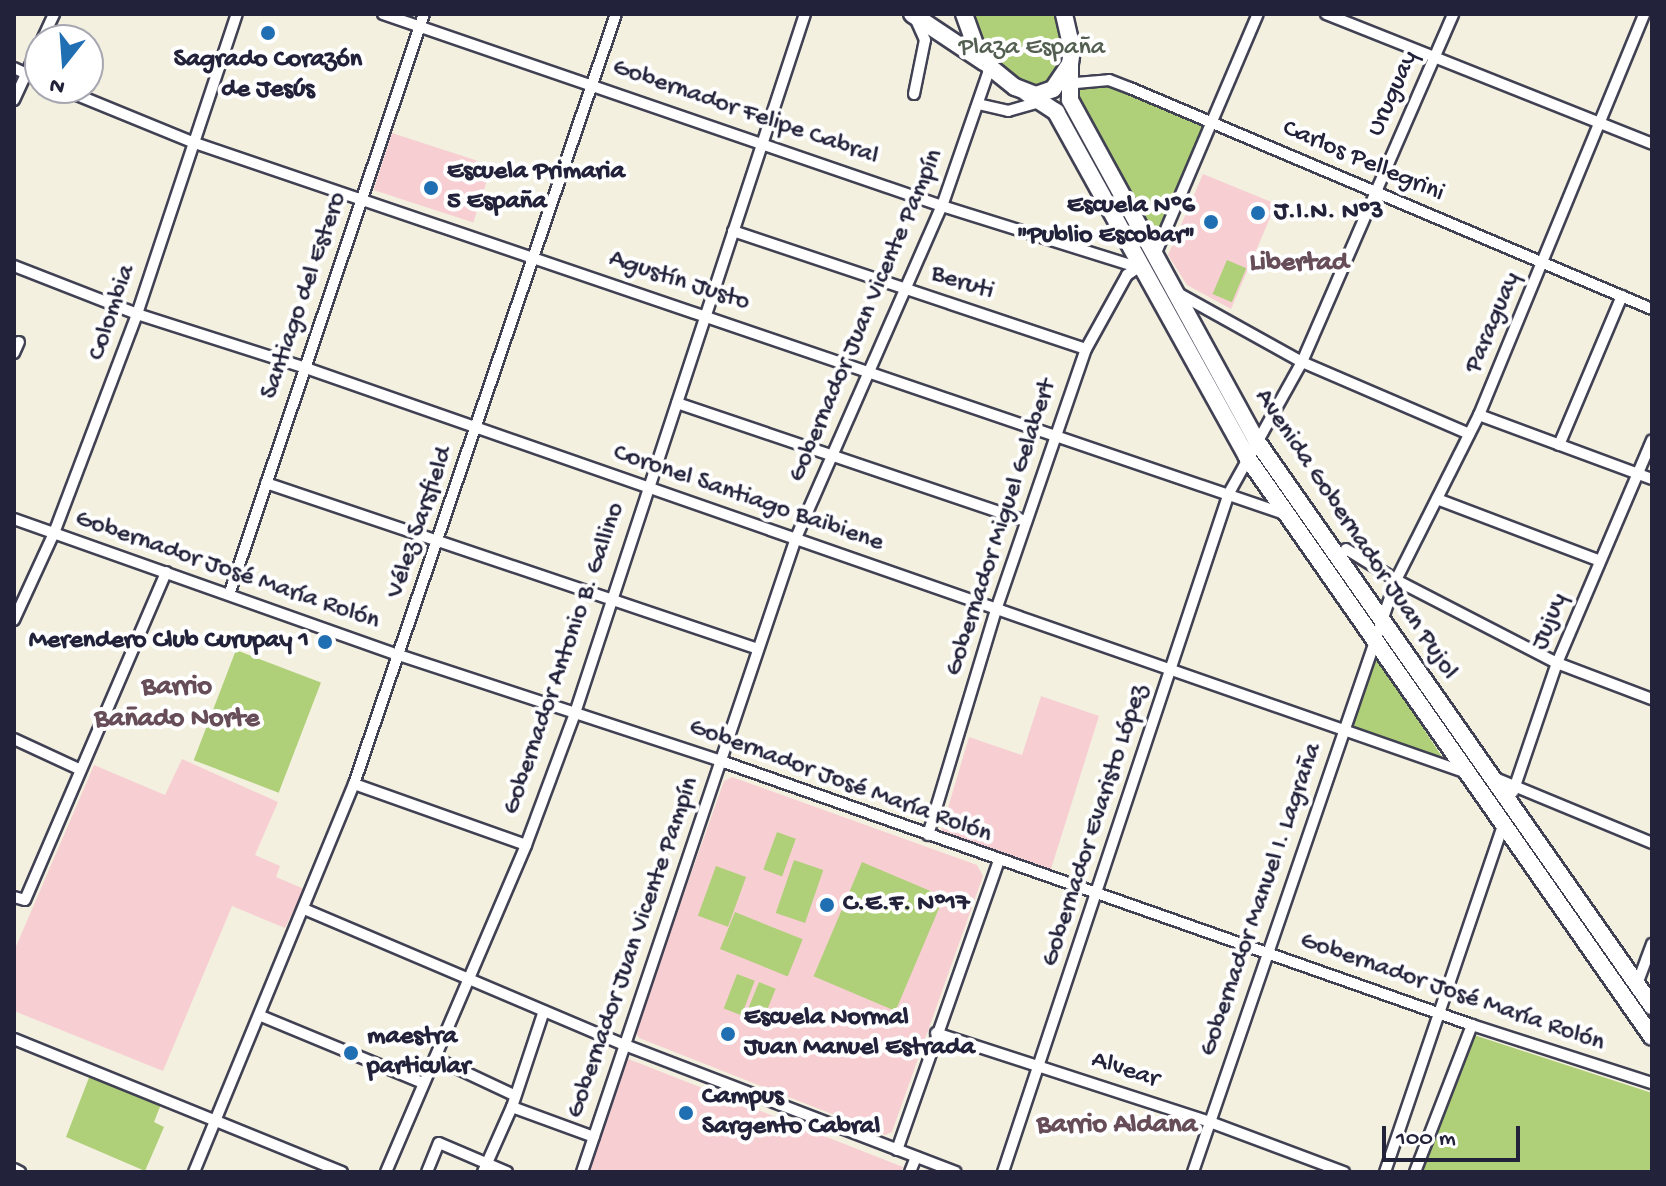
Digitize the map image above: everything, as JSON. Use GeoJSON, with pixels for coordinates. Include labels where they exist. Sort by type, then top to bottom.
{"type":"FeatureCollection","features":[{"type":"Feature","properties":{"kind":"main road"},"geometry":{"type":"LineString","coordinates":[[912,14],[988,65],[1048,92],[1070,64],[1070,32],[1064,14]]}},
{"type":"Feature","properties":{"kind":"main road"},"geometry":{"type":"LineString","coordinates":[[964,14],[988,65]]}},
{"type":"Feature","properties":{"kind":"main road","name":"Avenida Gobernador Juan Pujol"},"geometry":{"type":"LineString","coordinates":[[1048,92],[1074,108],[1256,440],[1468,774],[1652,1037]]}},
{"type":"Feature","properties":{"kind":"main road","name":"Avenida Gobernador Juan Pujol"},"geometry":{"type":"LineString","coordinates":[[1048,92],[1139,267],[1247,457],[1357,617],[1379,634],[1490,776],[1652,1006]]}},
{"type":"Feature","properties":{"kind":"street","name":"Colombia"},"geometry":{"type":"LineString","coordinates":[[14,620],[54,533],[137,314],[237,14]]}},
{"type":"Feature","properties":{"kind":"street","name":"Gobernador Felipe Cabral"},"geometry":{"type":"LineString","coordinates":[[383,14],[592,83],[942,206],[1117,263],[1139,267]]}},
{"type":"Feature","properties":{"kind":"street","name":"Santiago del Estero"},"geometry":{"type":"LineString","coordinates":[[230,592],[424,14]]}},
{"type":"Feature","properties":{"kind":"street","name":"Vélez Sarsfield"},"geometry":{"type":"LineString","coordinates":[[194,1172],[261,1016],[354,784],[616,14]]}},
{"type":"Feature","properties":{"kind":"street","name":"Gobernador Antonio B. Gallino"},"geometry":{"type":"LineString","coordinates":[[386,1172],[526,845],[575,713],[805,14]]}},
{"type":"Feature","properties":{"kind":"street"},"geometry":{"type":"LineString","coordinates":[[912,14],[925,40],[914,94]]}},
{"type":"Feature","properties":{"kind":"street"},"geometry":{"type":"LineString","coordinates":[[1154,256],[1258,14]]}},
{"type":"Feature","properties":{"kind":"street"},"geometry":{"type":"LineString","coordinates":[[1326,14],[1652,144]]}},
{"type":"Feature","properties":{"kind":"street","name":"Uruguay"},"geometry":{"type":"LineString","coordinates":[[1229,493],[1302,362],[1453,14]]}},
{"type":"Feature","properties":{"kind":"street","name":"Paraguay"},"geometry":{"type":"LineString","coordinates":[[1379,634],[1396,580],[1479,415],[1644,14]]}},
{"type":"Feature","properties":{"kind":"street","name":"Gobernador Juan Vicente Pampín"},"geometry":{"type":"LineString","coordinates":[[582,1172],[796,538],[942,206],[978,104],[988,65]]}},
{"type":"Feature","properties":{"kind":"street"},"geometry":{"type":"LineString","coordinates":[[14,100],[24,78]]}},
{"type":"Feature","properties":{"kind":"street","name":"Carlos Pellegrini"},"geometry":{"type":"LineString","coordinates":[[978,104],[1008,111],[1076,83],[1109,80],[1652,309]]}},
{"type":"Feature","properties":{"kind":"street","name":"Agustín Justo"},"geometry":{"type":"LineString","coordinates":[[99,104],[192,142],[871,370],[1285,514]]}},
{"type":"Feature","properties":{"kind":"street","name":"Beruti"},"geometry":{"type":"LineString","coordinates":[[733,231],[1086,349]]}},
{"type":"Feature","properties":{"kind":"street","name":"Gobernador Miguel Gelabert"},"geometry":{"type":"LineString","coordinates":[[928,835],[996,610],[1054,434],[1086,349],[1127,275],[1154,256]]}},
{"type":"Feature","properties":{"kind":"street","name":"Coronel Santiago Baibiene"},"geometry":{"type":"LineString","coordinates":[[14,266],[137,314],[303,367],[796,538],[1170,669],[1342,733],[1468,774],[1490,776]]}},
{"type":"Feature","properties":{"kind":"street"},"geometry":{"type":"LineString","coordinates":[[1139,267],[1173,290],[1302,362],[1469,434]]}},
{"type":"Feature","properties":{"kind":"street"},"geometry":{"type":"LineString","coordinates":[[1559,445],[1622,296]]}},
{"type":"Feature","properties":{"kind":"street"},"geometry":{"type":"LineString","coordinates":[[14,353],[19,342]]}},
{"type":"Feature","properties":{"kind":"street"},"geometry":{"type":"LineString","coordinates":[[677,403],[1025,521]]}},
{"type":"Feature","properties":{"kind":"street"},"geometry":{"type":"LineString","coordinates":[[1479,415],[1652,479]]}},
{"type":"Feature","properties":{"kind":"street","name":"Jujuy"},"geometry":{"type":"LineString","coordinates":[[1385,1172],[1557,663],[1652,440]]}},
{"type":"Feature","properties":{"kind":"street"},"geometry":{"type":"LineString","coordinates":[[266,483],[758,649]]}},
{"type":"Feature","properties":{"kind":"street","name":"Gobernador Evaristo López"},"geometry":{"type":"LineString","coordinates":[[1003,1172],[1041,1066],[1229,493]]}},
{"type":"Feature","properties":{"kind":"street"},"geometry":{"type":"LineString","coordinates":[[1437,499],[1600,561]]}},
{"type":"Feature","properties":{"kind":"street","name":"Gobernador José María Rolón"},"geometry":{"type":"LineString","coordinates":[[14,519],[230,592],[399,655],[721,761],[1472,1025],[1652,1083]]}},
{"type":"Feature","properties":{"kind":"street"},"geometry":{"type":"LineString","coordinates":[[1346,549],[1396,580],[1557,663],[1652,699]]}},
{"type":"Feature","properties":{"kind":"street"},"geometry":{"type":"LineString","coordinates":[[19,898],[166,572]]}},
{"type":"Feature","properties":{"kind":"street","name":"Gobernador Manuel I. Lagraña"},"geometry":{"type":"LineString","coordinates":[[1193,1172],[1342,733],[1379,634]]}},
{"type":"Feature","properties":{"kind":"street"},"geometry":{"type":"LineString","coordinates":[[14,739],[79,769]]}},
{"type":"Feature","properties":{"kind":"street"},"geometry":{"type":"LineString","coordinates":[[1490,776],[1652,843]]}},
{"type":"Feature","properties":{"kind":"street"},"geometry":{"type":"LineString","coordinates":[[354,784],[526,845]]}},
{"type":"Feature","properties":{"kind":"street"},"geometry":{"type":"LineString","coordinates":[[897,1150],[999,861]]}},
{"type":"Feature","properties":{"kind":"street"},"geometry":{"type":"LineString","coordinates":[[304,909],[625,1045],[955,1172]]}},
{"type":"Feature","properties":{"kind":"street"},"geometry":{"type":"LineString","coordinates":[[1629,1003],[1652,944]]}},
{"type":"Feature","properties":{"kind":"street"},"geometry":{"type":"LineString","coordinates":[[485,1168],[512,1107],[544,1011]]}},
{"type":"Feature","properties":{"kind":"street"},"geometry":{"type":"LineString","coordinates":[[261,1016],[423,1083]]}},
{"type":"Feature","properties":{"kind":"street"},"geometry":{"type":"LineString","coordinates":[[1415,1172],[1472,1025]]}},
{"type":"Feature","properties":{"kind":"street","name":"Alvear"},"geometry":{"type":"LineString","coordinates":[[936,1033],[1210,1122],[1344,1172]]}},
{"type":"Feature","properties":{"kind":"street"},"geometry":{"type":"LineString","coordinates":[[14,1039],[342,1172]]}},
{"type":"Feature","properties":{"kind":"street"},"geometry":{"type":"LineString","coordinates":[[435,1058],[514,1095]]}},
{"type":"Feature","properties":{"kind":"street"},"geometry":{"type":"LineString","coordinates":[[512,1107],[594,1137]]}},
{"type":"Feature","properties":{"kind":"street"},"geometry":{"type":"LineString","coordinates":[[427,1172],[439,1143],[485,1168],[507,1172]]}},
{"type":"Feature","properties":{"kind":"street"},"geometry":{"type":"LineString","coordinates":[[910,1172],[916,1157]]}},
{"type":"Feature","properties":{"kind":"street"},"geometry":{"type":"LineString","coordinates":[[14,1169],[20,1172]]}},
{"type":"Feature","properties":{"kind":"shaded area"},"geometry":{"type":"Polygon","coordinates":[[[392,133],[492,165],[473,223],[373,190],[392,133]]]}},
{"type":"Feature","properties":{"kind":"shaded area","name":"Escuela Nº6 \"Publio Escobar\""},"geometry":{"type":"Polygon","coordinates":[[[1203,174],[1276,204],[1231,309],[1187,285],[1168,255],[1203,174]]]}},
{"type":"Feature","properties":{"kind":"shaded area"},"geometry":{"type":"Polygon","coordinates":[[[1041,696],[1099,716],[1051,869],[941,831],[969,737],[1022,755],[1041,696]]]}},
{"type":"Feature","properties":{"kind":"shaded area"},"geometry":{"type":"Polygon","coordinates":[[[182,759],[278,802],[255,855],[280,866],[276,877],[304,889],[285,928],[232,906],[163,1071],[14,1011],[14,951],[94,765],[165,795],[182,759]]]}},
{"type":"Feature","properties":{"kind":"shaded area","name":"C.E.F. Nº17"},"geometry":{"type":"Polygon","coordinates":[[[732,777],[977,865],[983,876],[892,1132],[885,1135],[639,1038],[635,1031],[724,781],[732,777]]]}},
{"type":"Feature","properties":{"kind":"shaded area","name":"Campus Sargento Cabral"},"geometry":{"type":"Polygon","coordinates":[[[626,1058],[903,1167],[901,1172],[587,1172],[626,1058]]]}},
{"type":"Feature","properties":{"kind":"green space","name":"Plaza España"},"geometry":{"type":"Polygon","coordinates":[[[969,14],[1059,14],[1067,45],[1059,77],[1042,87],[1026,86],[989,58],[969,14]]]}},
{"type":"Feature","properties":{"kind":"green space"},"geometry":{"type":"Polygon","coordinates":[[[1104,84],[1204,127],[1154,245],[1076,103],[1079,88],[1104,84]]]}},
{"type":"Feature","properties":{"kind":"green space"},"geometry":{"type":"Polygon","coordinates":[[[1227,260],[1246,268],[1232,302],[1213,294],[1227,260]]]}},
{"type":"Feature","properties":{"kind":"green space"},"geometry":{"type":"Polygon","coordinates":[[[236,650],[321,683],[279,793],[194,760],[236,650]]]}},
{"type":"Feature","properties":{"kind":"green space"},"geometry":{"type":"Polygon","coordinates":[[[1376,656],[1446,763],[1350,731],[1376,656]]]}},
{"type":"Feature","properties":{"kind":"green space"},"geometry":{"type":"Polygon","coordinates":[[[777,832],[796,839],[782,876],[763,870],[777,832]]]}},
{"type":"Feature","properties":{"kind":"green space"},"geometry":{"type":"Polygon","coordinates":[[[794,860],[823,870],[805,923],[776,913],[794,860]]]}},
{"type":"Feature","properties":{"kind":"green space"},"geometry":{"type":"Polygon","coordinates":[[[862,862],[944,897],[895,1011],[814,976],[862,862]]]}},
{"type":"Feature","properties":{"kind":"green space"},"geometry":{"type":"Polygon","coordinates":[[[716,866],[746,877],[728,927],[698,916],[716,866]]]}},
{"type":"Feature","properties":{"kind":"green space"},"geometry":{"type":"Polygon","coordinates":[[[735,912],[803,939],[788,976],[720,949],[735,912]]]}},
{"type":"Feature","properties":{"kind":"green space"},"geometry":{"type":"Polygon","coordinates":[[[737,974],[755,981],[741,1015],[724,1009],[737,974]]]}},
{"type":"Feature","properties":{"kind":"green space"},"geometry":{"type":"Polygon","coordinates":[[[759,982],[776,989],[762,1023],[745,1016],[759,982]]]}},
{"type":"Feature","properties":{"kind":"green space"},"geometry":{"type":"Polygon","coordinates":[[[1474,1035],[1652,1093],[1652,1172],[1420,1172],[1474,1035]]]}},
{"type":"Feature","properties":{"kind":"green space"},"geometry":{"type":"Polygon","coordinates":[[[90,1075],[161,1104],[154,1122],[164,1127],[145,1171],[66,1137],[90,1075]]]}},
{"type":"Feature","properties":{"kind":"place","name":"Sagrado Corazón de Jesús"},"geometry":{"type":"Point","coordinates":[268,33]}},
{"type":"Feature","properties":{"kind":"place","name":"Escuela Primaria 5 España"},"geometry":{"type":"Point","coordinates":[431,188]}},
{"type":"Feature","properties":{"kind":"place","name":"J.I.N. Nº3"},"geometry":{"type":"Point","coordinates":[1258,213]}},
{"type":"Feature","properties":{"kind":"place","name":"Escuela Nº6 \"Publio Escobar\""},"geometry":{"type":"Point","coordinates":[1211,222]}},
{"type":"Feature","properties":{"kind":"place","name":"Merendero Club Curupay 1"},"geometry":{"type":"Point","coordinates":[325,642]}},
{"type":"Feature","properties":{"kind":"place","name":"C.E.F. Nº17"},"geometry":{"type":"Point","coordinates":[827,905]}},
{"type":"Feature","properties":{"kind":"place","name":"Escuela Normal Juan Manuel Estrada"},"geometry":{"type":"Point","coordinates":[728,1034]}},
{"type":"Feature","properties":{"kind":"place","name":"maestra particular"},"geometry":{"type":"Point","coordinates":[351,1053]}},
{"type":"Feature","properties":{"kind":"place","name":"Campus Sargento Cabral"},"geometry":{"type":"Point","coordinates":[686,1113]}},
{"type":"Feature","properties":{"kind":"district","name":"Libertad"},"geometry":{"type":"Point","coordinates":[1299,264]}},
{"type":"Feature","properties":{"kind":"district","name":"Barrio Bañado Norte"},"geometry":{"type":"Point","coordinates":[177,704]}},
{"type":"Feature","properties":{"kind":"district","name":"Barrio Aldana"},"geometry":{"type":"Point","coordinates":[1117,1126]}}]}
